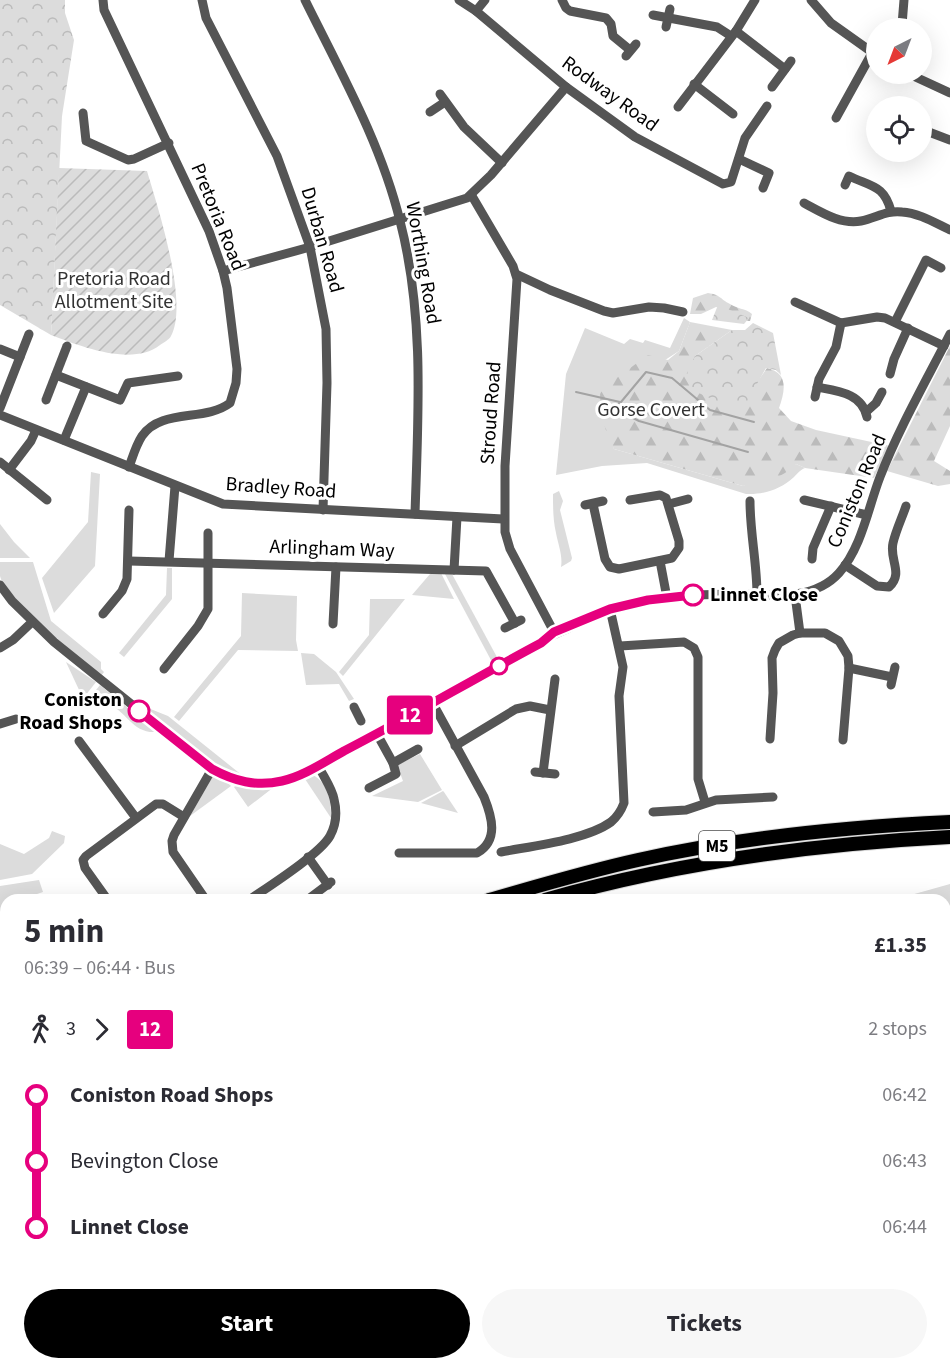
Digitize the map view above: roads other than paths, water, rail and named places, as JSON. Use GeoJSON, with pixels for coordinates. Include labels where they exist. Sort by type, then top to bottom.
{"type":"FeatureCollection","features":[{"type":"Feature","properties":{"kind":"highway","name":"M5"},"geometry":{"type":"LineString","coordinates":[[512,894],[639,860],[709,847],[791,834],[950,822]]}},
{"type":"Feature","properties":{"kind":"highway","name":"M5"},"geometry":{"type":"LineString","coordinates":[[569,894],[643,875],[712,861],[794,849],[950,837]]}},
{"type":"Feature","properties":{"kind":"street","name":"Pretoria Road"},"geometry":{"type":"LineString","coordinates":[[103,0],[104,10],[209,231],[223,271],[230,306],[237,383],[230,403],[215,412],[153,425],[138,442],[129,467]]}},
{"type":"Feature","properties":{"kind":"street","name":"Durban Road"},"geometry":{"type":"LineString","coordinates":[[202,0],[206,18],[277,156],[310,247],[320,289],[326,329],[327,383],[323,510]]}},
{"type":"Feature","properties":{"kind":"street","name":"Worthing Road"},"geometry":{"type":"LineString","coordinates":[[305,0],[364,119],[400,220],[409,264],[418,335],[415,514]]}},
{"type":"Feature","properties":{"kind":"street","name":"Rodway Road"},"geometry":{"type":"LineString","coordinates":[[459,0],[476,11],[566,87],[635,137],[723,184],[731,182],[749,130],[766,108],[776,114]]}},
{"type":"Feature","properties":{"kind":"street"},"geometry":{"type":"LineString","coordinates":[[476,11],[485,0]]}},
{"type":"Feature","properties":{"kind":"street"},"geometry":{"type":"LineString","coordinates":[[562,0],[570,11],[606,18],[611,24],[614,36],[631,50]]}},
{"type":"Feature","properties":{"kind":"street"},"geometry":{"type":"LineString","coordinates":[[678,107],[734,33],[755,0]]}},
{"type":"Feature","properties":{"kind":"street"},"geometry":{"type":"LineString","coordinates":[[903,18],[904,0]]}},
{"type":"Feature","properties":{"kind":"street"},"geometry":{"type":"LineString","coordinates":[[815,1],[831,22],[866,48]]}},
{"type":"Feature","properties":{"kind":"street"},"geometry":{"type":"LineString","coordinates":[[653,15],[717,27],[734,33],[788,65],[772,87]]}},
{"type":"Feature","properties":{"kind":"street"},"geometry":{"type":"LineString","coordinates":[[836,118],[866,67]]}},
{"type":"Feature","properties":{"kind":"street"},"geometry":{"type":"LineString","coordinates":[[694,84],[733,114]]}},
{"type":"Feature","properties":{"kind":"street"},"geometry":{"type":"LineString","coordinates":[[931,84],[950,93]]}},
{"type":"Feature","properties":{"kind":"street"},"geometry":{"type":"LineString","coordinates":[[223,271],[400,220],[472,196],[566,87]]}},
{"type":"Feature","properties":{"kind":"street"},"geometry":{"type":"LineString","coordinates":[[430,112],[443,98],[471,135],[502,163]]}},
{"type":"Feature","properties":{"kind":"street"},"geometry":{"type":"LineString","coordinates":[[83,113],[86,141]]}},
{"type":"Feature","properties":{"kind":"street"},"geometry":{"type":"LineString","coordinates":[[932,133],[950,140]]}},
{"type":"Feature","properties":{"kind":"street"},"geometry":{"type":"LineString","coordinates":[[86,141],[128,160],[169,143]]}},
{"type":"Feature","properties":{"kind":"street"},"geometry":{"type":"LineString","coordinates":[[78,148],[86,141]]}},
{"type":"Feature","properties":{"kind":"street"},"geometry":{"type":"LineString","coordinates":[[739,159],[769,173],[763,188]]}},
{"type":"Feature","properties":{"kind":"street"},"geometry":{"type":"LineString","coordinates":[[845,184],[849,176],[880,190],[886,195],[891,211]]}},
{"type":"Feature","properties":{"kind":"street"},"geometry":{"type":"LineString","coordinates":[[472,196],[516,274],[604,311],[613,313],[649,307],[682,312]]}},
{"type":"Feature","properties":{"kind":"street"},"geometry":{"type":"LineString","coordinates":[[804,203],[841,220],[863,221],[891,211],[916,215],[950,230]]}},
{"type":"Feature","properties":{"kind":"street"},"geometry":{"type":"LineString","coordinates":[[895,322],[926,260],[941,268]]}},
{"type":"Feature","properties":{"kind":"street","name":"Stroud Road"},"geometry":{"type":"LineString","coordinates":[[516,274],[504,532],[510,549],[554,632]]}},
{"type":"Feature","properties":{"kind":"street"},"geometry":{"type":"LineString","coordinates":[[794,304],[841,322],[856,322],[877,317],[895,322],[944,346]]}},
{"type":"Feature","properties":{"kind":"street"},"geometry":{"type":"LineString","coordinates":[[841,322],[832,357],[822,374],[816,392],[849,394],[860,401],[866,415],[876,404],[882,392]]}},
{"type":"Feature","properties":{"kind":"street"},"geometry":{"type":"LineString","coordinates":[[890,374],[894,358],[908,328]]}},
{"type":"Feature","properties":{"kind":"street"},"geometry":{"type":"LineString","coordinates":[[0,408],[29,334]]}},
{"type":"Feature","properties":{"kind":"street","name":"Coniston Road"},"geometry":{"type":"LineString","coordinates":[[0,585],[12,602],[71,657],[212,769],[239,781],[261,784],[290,779],[377,734],[541,643],[554,632],[610,609],[667,598],[709,594],[795,595],[827,582],[845,565],[853,553],[885,466],[950,334]]}},
{"type":"Feature","properties":{"kind":"street"},"geometry":{"type":"LineString","coordinates":[[46,400],[67,346]]}},
{"type":"Feature","properties":{"kind":"street"},"geometry":{"type":"LineString","coordinates":[[0,349],[20,357]]}},
{"type":"Feature","properties":{"kind":"street"},"geometry":{"type":"LineString","coordinates":[[56,375],[120,400],[128,383],[178,376]]}},
{"type":"Feature","properties":{"kind":"street"},"geometry":{"type":"LineString","coordinates":[[64,440],[86,387]]}},
{"type":"Feature","properties":{"kind":"street","name":"Bradley Road"},"geometry":{"type":"LineString","coordinates":[[0,415],[223,504],[503,519]]}},
{"type":"Feature","properties":{"kind":"street"},"geometry":{"type":"LineString","coordinates":[[9,470],[31,441],[36,430]]}},
{"type":"Feature","properties":{"kind":"street"},"geometry":{"type":"LineString","coordinates":[[0,462],[47,500]]}},
{"type":"Feature","properties":{"kind":"street"},"geometry":{"type":"LineString","coordinates":[[169,561],[175,486]]}},
{"type":"Feature","properties":{"kind":"street"},"geometry":{"type":"LineString","coordinates":[[603,501],[589,505],[605,559],[610,567],[619,569],[672,558],[679,548],[679,541],[666,498],[660,495],[630,500]]}},
{"type":"Feature","properties":{"kind":"street"},"geometry":{"type":"LineString","coordinates":[[669,504],[688,499]]}},
{"type":"Feature","properties":{"kind":"street"},"geometry":{"type":"LineString","coordinates":[[804,500],[867,514]]}},
{"type":"Feature","properties":{"kind":"street"},"geometry":{"type":"LineString","coordinates":[[750,501],[746,514],[757,569],[757,595]]}},
{"type":"Feature","properties":{"kind":"street"},"geometry":{"type":"LineString","coordinates":[[809,553],[831,506]]}},
{"type":"Feature","properties":{"kind":"street"},"geometry":{"type":"LineString","coordinates":[[103,614],[122,591],[127,579],[130,510]]}},
{"type":"Feature","properties":{"kind":"street"},"geometry":{"type":"LineString","coordinates":[[845,565],[877,586],[890,591],[897,577],[893,543],[908,512]]}},
{"type":"Feature","properties":{"kind":"street"},"geometry":{"type":"LineString","coordinates":[[454,570],[457,517]]}},
{"type":"Feature","properties":{"kind":"street"},"geometry":{"type":"LineString","coordinates":[[164,669],[205,616],[209,601],[208,533]]}},
{"type":"Feature","properties":{"kind":"street","name":"Arlingham Way"},"geometry":{"type":"LineString","coordinates":[[129,561],[486,571],[518,621],[506,628]]}},
{"type":"Feature","properties":{"kind":"street"},"geometry":{"type":"LineString","coordinates":[[660,561],[667,598]]}},
{"type":"Feature","properties":{"kind":"street"},"geometry":{"type":"LineString","coordinates":[[333,624],[336,567]]}},
{"type":"Feature","properties":{"kind":"street"},"geometry":{"type":"LineString","coordinates":[[795,595],[800,633]]}},
{"type":"Feature","properties":{"kind":"street"},"geometry":{"type":"LineString","coordinates":[[506,848],[591,833],[618,815],[624,803],[624,771],[619,755],[619,696],[623,667],[610,609]]}},
{"type":"Feature","properties":{"kind":"street"},"geometry":{"type":"LineString","coordinates":[[0,648],[13,640],[32,622]]}},
{"type":"Feature","properties":{"kind":"street"},"geometry":{"type":"LineString","coordinates":[[774,733],[772,658],[779,643],[800,633],[825,633],[839,641],[848,656],[849,726],[843,740]]}},
{"type":"Feature","properties":{"kind":"street"},"geometry":{"type":"LineString","coordinates":[[620,646],[684,642],[695,650],[698,657],[693,746],[698,779],[705,802]]}},
{"type":"Feature","properties":{"kind":"street"},"geometry":{"type":"LineString","coordinates":[[849,668],[892,677]]}},
{"type":"Feature","properties":{"kind":"street"},"geometry":{"type":"LineString","coordinates":[[552,683],[550,710],[539,772],[555,774]]}},
{"type":"Feature","properties":{"kind":"street"},"geometry":{"type":"LineString","coordinates":[[404,855],[477,853],[483,849],[492,835],[490,811],[484,797],[432,702]]}},
{"type":"Feature","properties":{"kind":"street"},"geometry":{"type":"LineString","coordinates":[[455,746],[516,709],[530,706],[550,710]]}},
{"type":"Feature","properties":{"kind":"street"},"geometry":{"type":"LineString","coordinates":[[354,707],[361,721]]}},
{"type":"Feature","properties":{"kind":"street"},"geometry":{"type":"LineString","coordinates":[[0,724],[16,719]]}},
{"type":"Feature","properties":{"kind":"street"},"geometry":{"type":"LineString","coordinates":[[369,788],[396,774],[393,763],[377,734]]}},
{"type":"Feature","properties":{"kind":"street"},"geometry":{"type":"LineString","coordinates":[[79,741],[136,818]]}},
{"type":"Feature","properties":{"kind":"street"},"geometry":{"type":"LineString","coordinates":[[393,763],[418,749]]}},
{"type":"Feature","properties":{"kind":"street"},"geometry":{"type":"LineString","coordinates":[[257,894],[308,857],[327,840],[335,825],[334,797],[318,765]]}},
{"type":"Feature","properties":{"kind":"street"},"geometry":{"type":"LineString","coordinates":[[202,894],[173,852],[172,841],[212,769]]}},
{"type":"Feature","properties":{"kind":"street"},"geometry":{"type":"LineString","coordinates":[[653,812],[686,810],[705,802],[768,795]]}},
{"type":"Feature","properties":{"kind":"street"},"geometry":{"type":"LineString","coordinates":[[104,894],[85,868],[83,860],[153,805],[163,804],[184,817]]}},
{"type":"Feature","properties":{"kind":"street"},"geometry":{"type":"LineString","coordinates":[[308,857],[329,884],[315,894]]}},
{"type":"Feature","properties":{"kind":"waterway"},"geometry":{"type":"LineString","coordinates":[[621,402],[646,372],[672,378],[710,410],[754,422]]}},
{"type":"Feature","properties":{"kind":"waterway"},"geometry":{"type":"LineString","coordinates":[[576,392],[620,402],[615,409],[639,421],[748,452]]}},
{"type":"Feature","properties":{"kind":"place","name":"Linnet Close"},"geometry":{"type":"Point","coordinates":[693,595]}},
{"type":"Feature","properties":{"kind":"place","name":"Coniston Road Shops"},"geometry":{"type":"Point","coordinates":[139,711]}},
{"type":"Feature","properties":{"kind":"park label","name":"Pretoria Road Allotment Site"},"geometry":{"type":"Point","coordinates":[114,290]}},
{"type":"Feature","properties":{"kind":"park label","name":"Gorse Covert"},"geometry":{"type":"Point","coordinates":[651,410]}}]}
